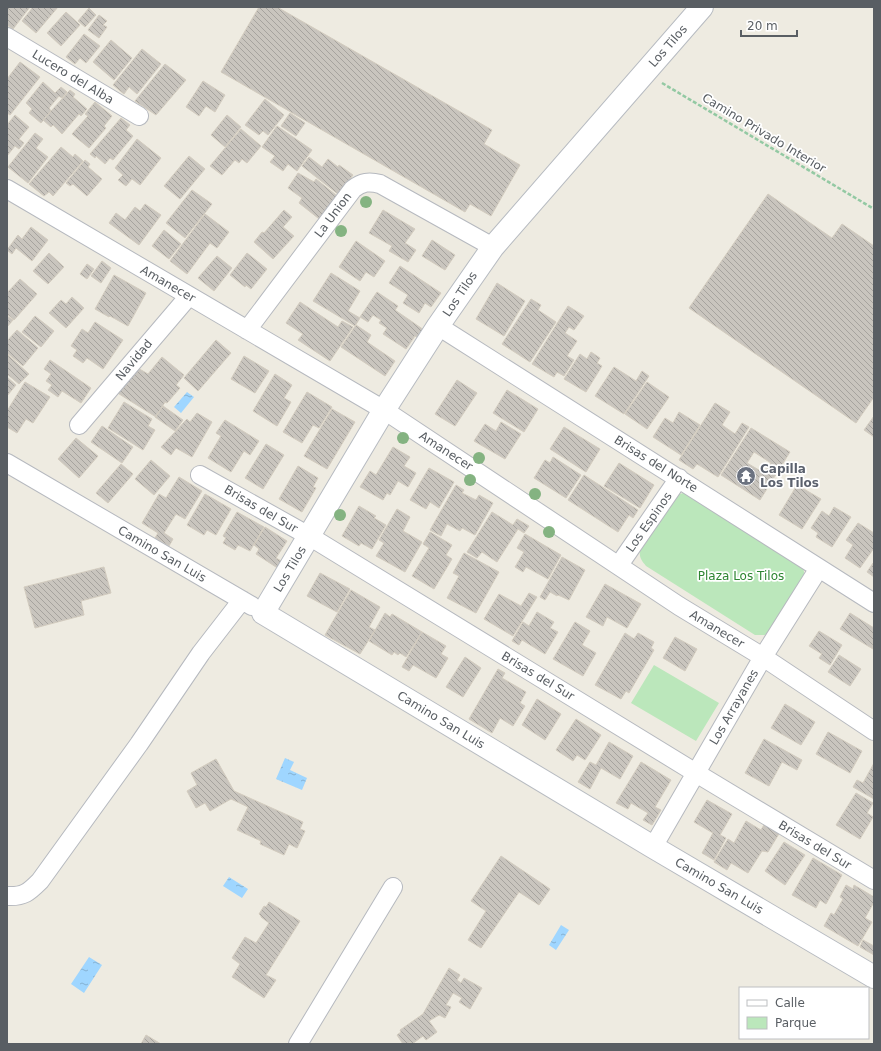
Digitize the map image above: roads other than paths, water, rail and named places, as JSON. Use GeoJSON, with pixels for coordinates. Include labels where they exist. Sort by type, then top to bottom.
{"type":"FeatureCollection","features":[{"type":"Feature","properties":{"kind":"street","name":"Los Tilos"},"geometry":{"type":"LineString","coordinates":[[263,613],[384,410],[438,326],[493,246],[702,7]]}},
{"type":"Feature","properties":{"kind":"street","name":"Lucero del Alba"},"geometry":{"type":"LineString","coordinates":[[8,40],[139,116]]}},
{"type":"Feature","properties":{"kind":"street","name":"La Union"},"geometry":{"type":"LineString","coordinates":[[247,330],[353,189],[359,184],[372,182],[380,184],[493,246]]}},
{"type":"Feature","properties":{"kind":"street","name":"Amanecer"},"geometry":{"type":"LineString","coordinates":[[7,189],[384,410],[679,606],[763,657],[874,731]]}},
{"type":"Feature","properties":{"kind":"street","name":"Navidad"},"geometry":{"type":"LineString","coordinates":[[79,425],[189,296]]}},
{"type":"Feature","properties":{"kind":"street","name":"Brisas del Norte"},"geometry":{"type":"LineString","coordinates":[[438,326],[874,603]]}},
{"type":"Feature","properties":{"kind":"street","name":"Camino San Luis"},"geometry":{"type":"LineString","coordinates":[[7,463],[242,600],[653,847],[874,977]]}},
{"type":"Feature","properties":{"kind":"street","name":"Brisas del Sur"},"geometry":{"type":"LineString","coordinates":[[200,475],[309,536],[874,880]]}},
{"type":"Feature","properties":{"kind":"street","name":"Los Espinos"},"geometry":{"type":"LineString","coordinates":[[619,565],[679,478]]}},
{"type":"Feature","properties":{"kind":"street","name":"Los Arrayanes"},"geometry":{"type":"LineString","coordinates":[[653,847],[763,657],[819,568]]}},
{"type":"Feature","properties":{"kind":"street"},"geometry":{"type":"LineString","coordinates":[[7,896],[15,897],[27,894],[40,881],[139,744],[201,653],[242,600]]}},
{"type":"Feature","properties":{"kind":"street"},"geometry":{"type":"LineString","coordinates":[[302,1043],[393,887]]}},
{"type":"Feature","properties":{"kind":"water"},"geometry":{"type":"Polygon","coordinates":[[[187,392],[194,397],[181,413],[174,407],[187,392]]]}},
{"type":"Feature","properties":{"kind":"water"},"geometry":{"type":"Polygon","coordinates":[[[285,758],[294,762],[290,770],[307,778],[302,790],[276,779],[285,758]]]}},
{"type":"Feature","properties":{"kind":"water"},"geometry":{"type":"Polygon","coordinates":[[[229,877],[248,889],[242,898],[223,886],[229,877]]]}},
{"type":"Feature","properties":{"kind":"water"},"geometry":{"type":"Polygon","coordinates":[[[561,925],[569,930],[556,950],[549,945],[561,925]]]}},
{"type":"Feature","properties":{"kind":"water"},"geometry":{"type":"Polygon","coordinates":[[[89,957],[102,965],[84,993],[71,984],[89,957]]]}},
{"type":"Feature","properties":{"kind":"place","name":"Capilla Los Tilos"},"geometry":{"type":"Point","coordinates":[746,476]}},
{"type":"Feature","properties":{"kind":"park label","name":"Plaza Los Tilos"},"geometry":{"type":"Point","coordinates":[741,576]}}]}
